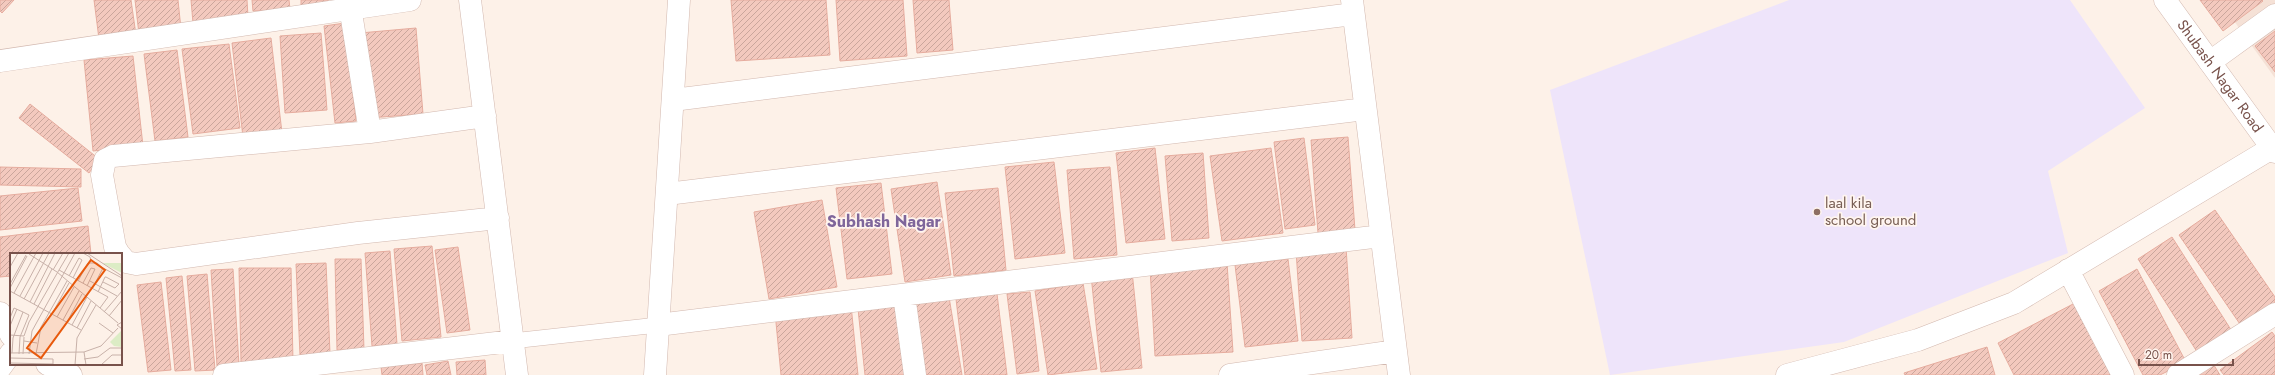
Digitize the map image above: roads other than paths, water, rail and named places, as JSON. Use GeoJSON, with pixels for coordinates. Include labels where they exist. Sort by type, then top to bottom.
{"type":"FeatureCollection","features":[{"type":"Feature","properties":{"kind":"street"},"geometry":{"type":"LineString","coordinates":[[0,60],[350,4],[410,0]]}},
{"type":"Feature","properties":{"kind":"street"},"geometry":{"type":"LineString","coordinates":[[470,0],[517,375]]}},
{"type":"Feature","properties":{"kind":"street"},"geometry":{"type":"LineString","coordinates":[[655,375],[679,0]]}},
{"type":"Feature","properties":{"kind":"street","name":"Shubash Nagar Road"},"geometry":{"type":"LineString","coordinates":[[2165,0],[2273,150]]}},
{"type":"Feature","properties":{"kind":"street"},"geometry":{"type":"LineString","coordinates":[[350,4],[370,132]]}},
{"type":"Feature","properties":{"kind":"street"},"geometry":{"type":"LineString","coordinates":[[673,100],[1352,7],[1399,375]]}},
{"type":"Feature","properties":{"kind":"street"},"geometry":{"type":"LineString","coordinates":[[2210,62],[2275,15]]}},
{"type":"Feature","properties":{"kind":"street"},"geometry":{"type":"LineString","coordinates":[[667,194],[1365,109]]}},
{"type":"Feature","properties":{"kind":"street"},"geometry":{"type":"LineString","coordinates":[[119,253],[115,247],[102,175],[105,160],[113,156],[370,132],[485,116]]}},
{"type":"Feature","properties":{"kind":"street"},"geometry":{"type":"LineString","coordinates":[[1787,375],[1903,344],[1964,324],[2014,303],[2273,150]]}},
{"type":"Feature","properties":{"kind":"street"},"geometry":{"type":"LineString","coordinates":[[122,257],[126,262],[136,264],[358,233],[498,218]]}},
{"type":"Feature","properties":{"kind":"street"},"geometry":{"type":"LineString","coordinates":[[658,325],[1381,236]]}},
{"type":"Feature","properties":{"kind":"street"},"geometry":{"type":"LineString","coordinates":[[2068,270],[2123,375]]}},
{"type":"Feature","properties":{"kind":"street"},"geometry":{"type":"LineString","coordinates":[[904,295],[915,375]]}},
{"type":"Feature","properties":{"kind":"street"},"geometry":{"type":"LineString","coordinates":[[0,313],[10,334]]}},
{"type":"Feature","properties":{"kind":"street"},"geometry":{"type":"LineString","coordinates":[[2178,375],[2275,314]]}},
{"type":"Feature","properties":{"kind":"street"},"geometry":{"type":"LineString","coordinates":[[224,375],[512,341]]}},
{"type":"Feature","properties":{"kind":"street"},"geometry":{"type":"LineString","coordinates":[[1230,375],[1396,352]]}},
{"type":"Feature","properties":{"kind":"street"},"geometry":{"type":"LineString","coordinates":[[0,368],[10,354]]}},
{"type":"Feature","properties":{"kind":"street"},"geometry":{"type":"LineString","coordinates":[[49,365],[71,375]]}},
{"type":"Feature","properties":{"kind":"lane"},"geometry":{"type":"LineString","coordinates":[[512,341],[658,325]]}},
{"type":"Feature","properties":{"kind":"place","name":"laal kila school ground"},"geometry":{"type":"Point","coordinates":[1817,212]}},
{"type":"Feature","properties":{"kind":"district","name":"Subhash Nagar"},"geometry":{"type":"Point","coordinates":[884,221]}}]}
